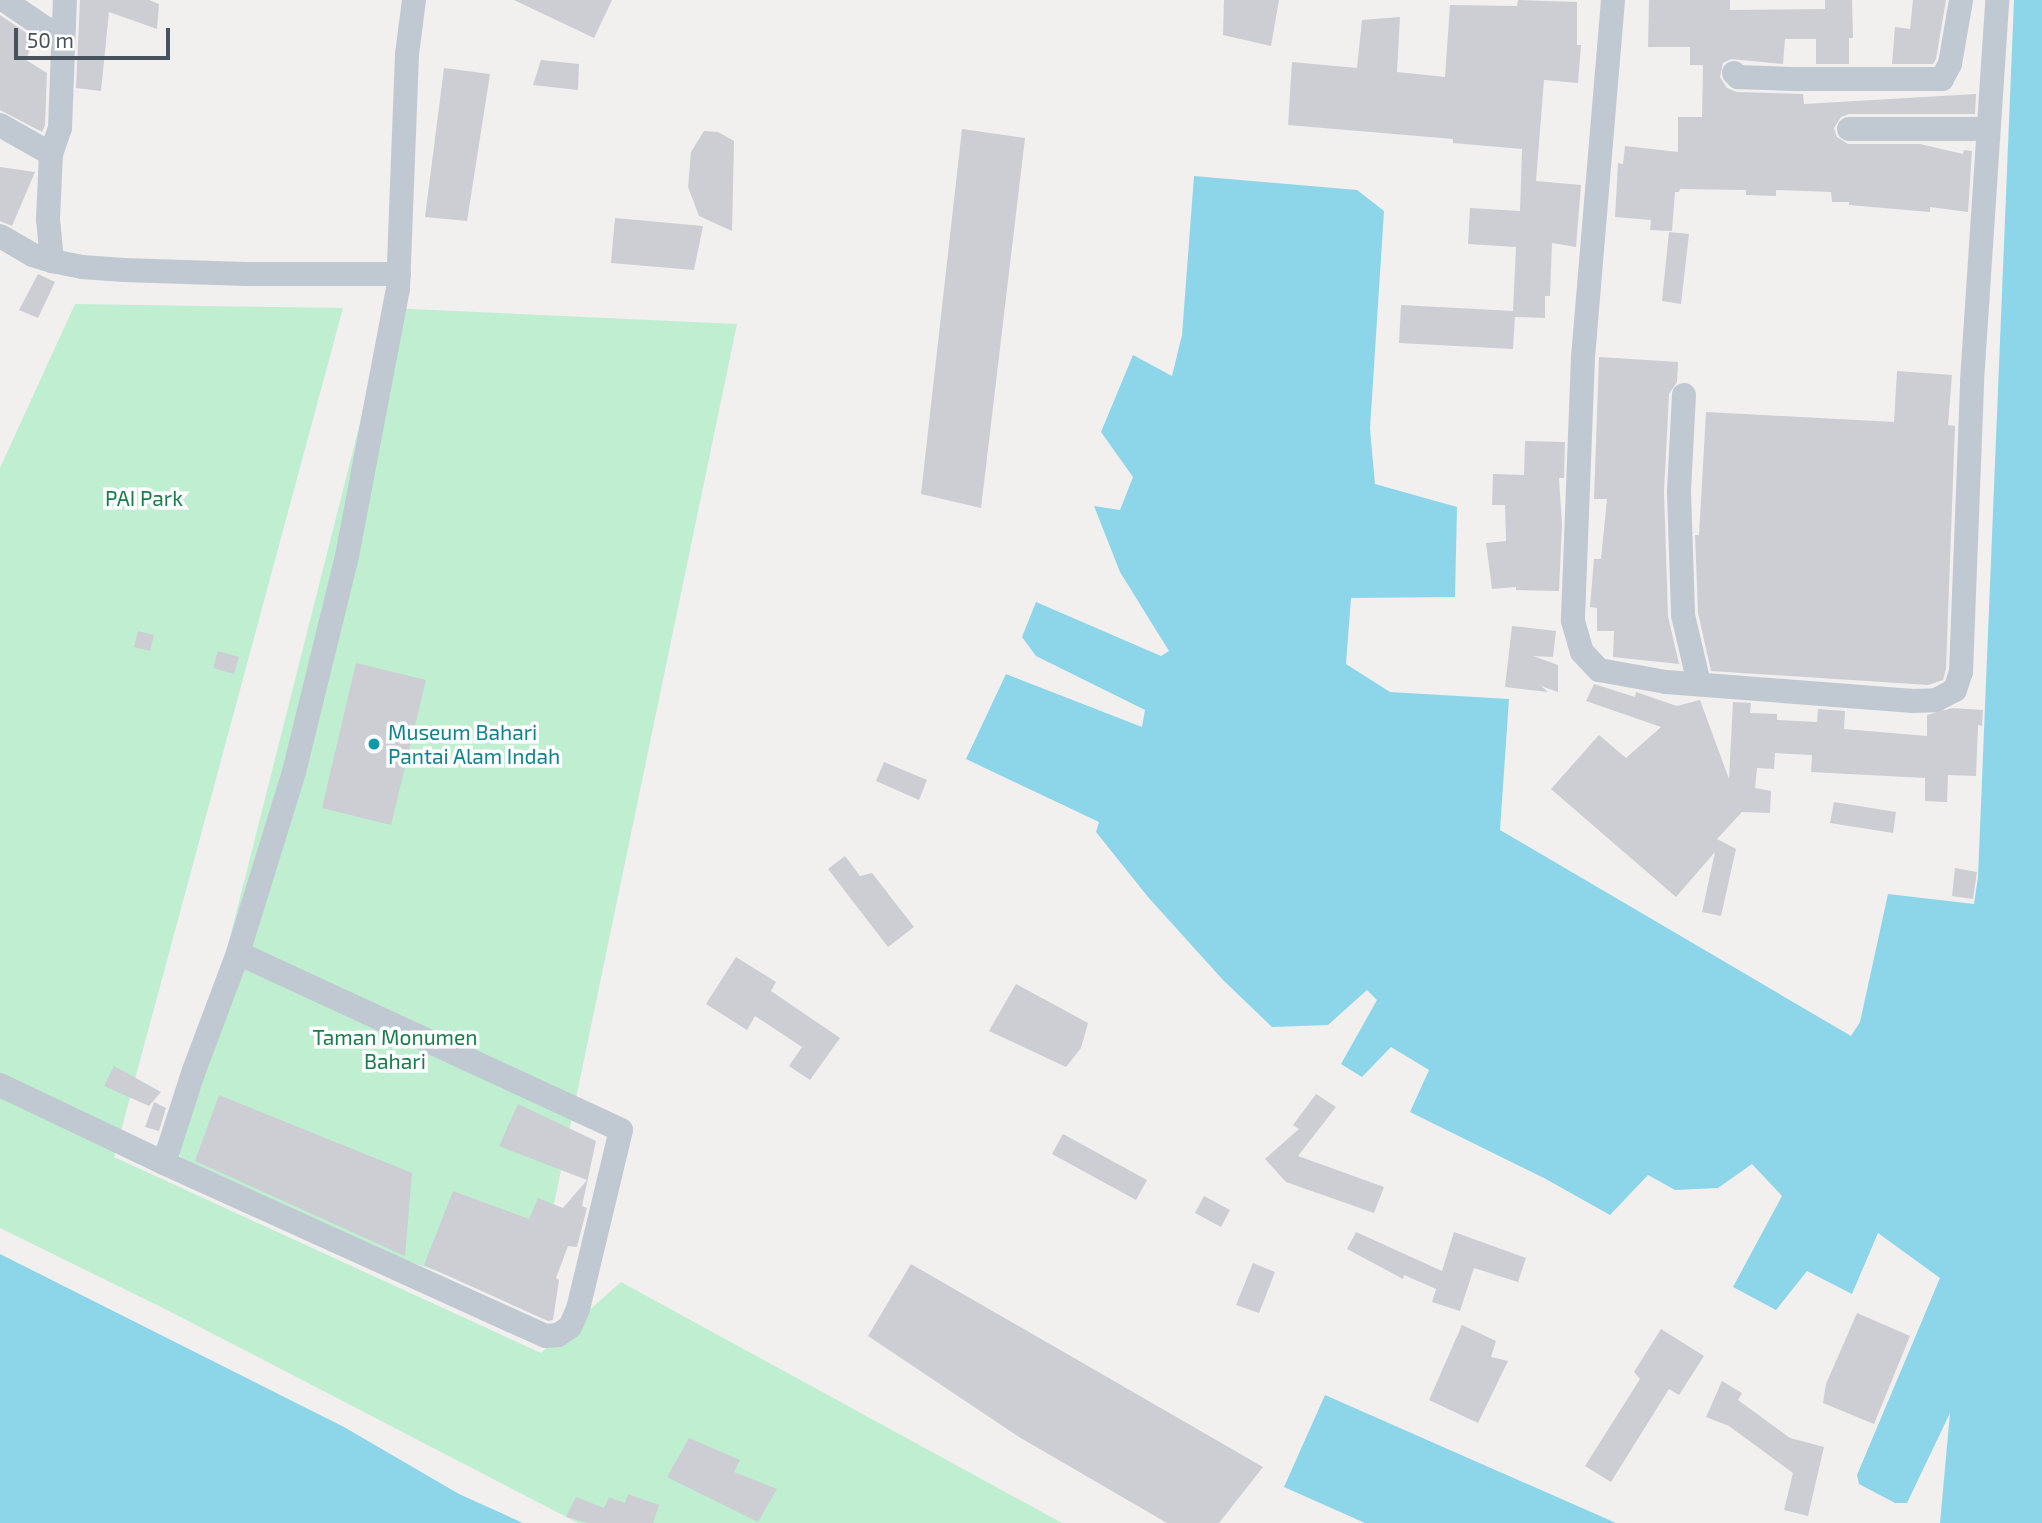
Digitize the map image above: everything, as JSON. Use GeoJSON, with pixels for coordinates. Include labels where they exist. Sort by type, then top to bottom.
{"type":"FeatureCollection","features":[{"type":"Feature","properties":{"kind":"street"},"geometry":{"type":"LineString","coordinates":[[4,0],[45,28],[62,34]]}},
{"type":"Feature","properties":{"kind":"street"},"geometry":{"type":"LineString","coordinates":[[52,261],[48,219],[51,154],[60,128],[65,0]]}},
{"type":"Feature","properties":{"kind":"street"},"geometry":{"type":"LineString","coordinates":[[164,1163],[193,1073],[238,953],[294,772],[320,677],[384,370],[399,274],[407,54],[414,0]]}},
{"type":"Feature","properties":{"kind":"street"},"geometry":{"type":"LineString","coordinates":[[1613,0],[1583,357],[1573,621],[1581,652],[1599,670],[1666,682],[1913,701],[1936,699],[1955,690],[1961,672],[1972,381],[1997,0]]}},
{"type":"Feature","properties":{"kind":"street"},"geometry":{"type":"LineString","coordinates":[[1734,73],[1738,77],[1783,79],[1942,79],[1950,64],[1961,0]]}},
{"type":"Feature","properties":{"kind":"street"},"geometry":{"type":"LineString","coordinates":[[0,125],[51,154]]}},
{"type":"Feature","properties":{"kind":"street"},"geometry":{"type":"LineString","coordinates":[[1849,129],[1988,129]]}},
{"type":"Feature","properties":{"kind":"street"},"geometry":{"type":"LineString","coordinates":[[0,236],[33,255],[82,267],[165,271],[399,274]]}},
{"type":"Feature","properties":{"kind":"street"},"geometry":{"type":"LineString","coordinates":[[1684,395],[1679,492],[1683,615],[1699,684]]}},
{"type":"Feature","properties":{"kind":"street"},"geometry":{"type":"LineString","coordinates":[[0,1085],[164,1163],[545,1336],[558,1335],[570,1327],[578,1309],[621,1130],[238,953]]}},
{"type":"Feature","properties":{"kind":"green space","name":"PAI Park"},"geometry":{"type":"Polygon","coordinates":[[[75,304],[343,308],[114,1157],[541,1353],[621,1282],[1062,1523],[578,1523],[167,1310],[0,1228],[0,468],[75,304]]]}},
{"type":"Feature","properties":{"kind":"green space","name":"Taman Monumen Bahari"},"geometry":{"type":"Polygon","coordinates":[[[389,308],[737,324],[533,1305],[405,1260],[192,1169],[176,1151],[389,308]]]}},
{"type":"Feature","properties":{"kind":"water"},"geometry":{"type":"Polygon","coordinates":[[[2014,0],[2042,0],[2042,1523],[1940,1523],[1950,1413],[1907,1503],[1895,1503],[1859,1484],[1857,1475],[1940,1278],[1878,1233],[1852,1294],[1807,1271],[1776,1310],[1733,1287],[1782,1196],[1752,1164],[1718,1188],[1675,1190],[1648,1175],[1610,1215],[1544,1178],[1410,1112],[1429,1070],[1391,1047],[1362,1077],[1341,1064],[1377,1000],[1367,990],[1328,1025],[1272,1027],[1223,980],[1148,897],[1096,832],[1099,822],[966,759],[1006,674],[1142,727],[1145,710],[1036,656],[1022,637],[1036,602],[1161,656],[1169,651],[1120,572],[1094,506],[1120,510],[1133,477],[1101,432],[1133,355],[1172,376],[1182,335],[1194,176],[1357,190],[1384,211],[1370,429],[1375,484],[1457,507],[1455,597],[1351,598],[1346,664],[1390,692],[1509,699],[1500,830],[1851,1036],[1860,1022],[1888,894],[1974,904],[1978,877],[2014,0]]]}},
{"type":"Feature","properties":{"kind":"water"},"geometry":{"type":"Polygon","coordinates":[[[0,1254],[344,1427],[459,1494],[523,1523],[0,1523],[0,1254]]]}},
{"type":"Feature","properties":{"kind":"water"},"geometry":{"type":"Polygon","coordinates":[[[1325,1395],[1616,1523],[1365,1523],[1284,1487],[1325,1395]]]}},
{"type":"Feature","properties":{"kind":"building"},"geometry":{"type":"Polygon","coordinates":[[[80,0],[149,0],[159,4],[157,29],[109,12],[101,91],[76,88],[80,0]]]}},
{"type":"Feature","properties":{"kind":"building"},"geometry":{"type":"Polygon","coordinates":[[[514,0],[612,0],[594,38],[514,0]]]}},
{"type":"Feature","properties":{"kind":"building"},"geometry":{"type":"Polygon","coordinates":[[[1224,0],[1279,0],[1271,46],[1223,35],[1224,0]]]}},
{"type":"Feature","properties":{"kind":"building"},"geometry":{"type":"Polygon","coordinates":[[[1518,0],[1577,2],[1577,45],[1581,45],[1578,83],[1544,80],[1536,181],[1581,185],[1576,247],[1552,243],[1550,296],[1545,296],[1545,318],[1515,317],[1513,349],[1399,343],[1401,305],[1513,311],[1516,247],[1468,244],[1470,208],[1520,211],[1522,149],[1453,143],[1453,139],[1288,125],[1292,62],[1357,68],[1362,20],[1400,17],[1397,72],[1445,77],[1450,5],[1517,6],[1518,0]]]}},
{"type":"Feature","properties":{"kind":"building"},"geometry":{"type":"Polygon","coordinates":[[[1649,0],[1730,0],[1730,10],[1825,9],[1825,0],[1852,0],[1853,38],[1849,38],[1849,64],[1816,64],[1816,39],[1785,39],[1783,64],[1731,59],[1723,63],[1720,77],[1727,88],[1737,92],[1803,94],[1804,104],[1976,94],[1975,114],[1849,114],[1841,117],[1834,128],[1837,137],[1848,144],[1920,144],[1963,154],[1964,150],[1972,151],[1968,212],[1930,207],[1930,212],[1849,205],[1849,202],[1832,202],[1831,192],[1776,190],[1776,196],[1746,195],[1746,190],[1680,189],[1675,192],[1672,231],[1650,230],[1651,220],[1615,217],[1618,163],[1623,164],[1625,146],[1678,152],[1678,117],[1702,117],[1703,65],[1690,65],[1690,47],[1648,47],[1649,0]]]}},
{"type":"Feature","properties":{"kind":"building"},"geometry":{"type":"Polygon","coordinates":[[[1913,0],[1946,0],[1936,59],[1933,64],[1892,64],[1895,27],[1910,29],[1913,0]]]}},
{"type":"Feature","properties":{"kind":"building"},"geometry":{"type":"Polygon","coordinates":[[[0,15],[34,38],[26,60],[47,73],[45,125],[42,132],[0,110],[0,15]]]}},
{"type":"Feature","properties":{"kind":"building"},"geometry":{"type":"Polygon","coordinates":[[[541,60],[579,64],[578,90],[533,85],[541,60]]]}},
{"type":"Feature","properties":{"kind":"building"},"geometry":{"type":"Polygon","coordinates":[[[444,68],[490,74],[467,221],[425,217],[444,68]]]}},
{"type":"Feature","properties":{"kind":"building"},"geometry":{"type":"Polygon","coordinates":[[[962,129],[1025,138],[981,508],[921,494],[962,129]]]}},
{"type":"Feature","properties":{"kind":"building"},"geometry":{"type":"Polygon","coordinates":[[[704,131],[718,132],[734,141],[732,231],[699,216],[688,187],[691,152],[704,131]]]}},
{"type":"Feature","properties":{"kind":"building"},"geometry":{"type":"Polygon","coordinates":[[[0,167],[35,172],[12,226],[0,221],[0,167]]]}},
{"type":"Feature","properties":{"kind":"building"},"geometry":{"type":"Polygon","coordinates":[[[615,218],[703,226],[694,270],[611,263],[615,218]]]}},
{"type":"Feature","properties":{"kind":"building"},"geometry":{"type":"Polygon","coordinates":[[[1669,232],[1689,234],[1681,304],[1662,301],[1669,232]]]}},
{"type":"Feature","properties":{"kind":"building"},"geometry":{"type":"Polygon","coordinates":[[[38,274],[55,282],[38,318],[19,310],[38,274]]]}},
{"type":"Feature","properties":{"kind":"building"},"geometry":{"type":"Polygon","coordinates":[[[1599,357],[1678,362],[1677,382],[1669,394],[1664,492],[1668,616],[1679,664],[1613,657],[1614,631],[1597,631],[1597,608],[1590,607],[1594,559],[1601,559],[1607,499],[1594,499],[1599,357]]]}},
{"type":"Feature","properties":{"kind":"building"},"geometry":{"type":"Polygon","coordinates":[[[1897,371],[1952,375],[1948,425],[1955,426],[1946,669],[1943,680],[1928,685],[1711,671],[1698,613],[1695,535],[1699,535],[1706,412],[1894,422],[1897,371]]]}},
{"type":"Feature","properties":{"kind":"building"},"geometry":{"type":"Polygon","coordinates":[[[1525,441],[1565,442],[1564,478],[1559,478],[1562,524],[1559,591],[1516,590],[1516,587],[1492,589],[1486,543],[1506,541],[1505,505],[1492,505],[1493,474],[1524,475],[1525,441]]]}},
{"type":"Feature","properties":{"kind":"building"},"geometry":{"type":"Polygon","coordinates":[[[1512,626],[1556,631],[1553,657],[1533,656],[1558,665],[1558,692],[1541,686],[1548,692],[1505,687],[1512,626]]]}},
{"type":"Feature","properties":{"kind":"building"},"geometry":{"type":"Polygon","coordinates":[[[138,631],[154,635],[150,651],[134,647],[138,631]]]}},
{"type":"Feature","properties":{"kind":"building"},"geometry":{"type":"Polygon","coordinates":[[[218,651],[239,657],[234,674],[213,668],[218,651]]]}},
{"type":"Feature","properties":{"kind":"building","name":"Museum Bahari Pantai Alam Indah"},"geometry":{"type":"Polygon","coordinates":[[[356,663],[426,680],[391,825],[322,808],[356,663]]]}},
{"type":"Feature","properties":{"kind":"building"},"geometry":{"type":"Polygon","coordinates":[[[1594,684],[1635,697],[1636,692],[1677,706],[1700,700],[1729,779],[1733,702],[1751,703],[1750,713],[1777,714],[1777,720],[1817,722],[1818,709],[1845,711],[1844,729],[1927,736],[1927,715],[1952,708],[1983,710],[1982,726],[1978,725],[1976,776],[1948,775],[1947,802],[1925,801],[1925,778],[1811,772],[1812,755],[1775,753],[1774,769],[1757,768],[1755,788],[1771,791],[1770,813],[1742,812],[1717,839],[1736,849],[1721,916],[1702,912],[1715,852],[1676,897],[1551,789],[1599,735],[1626,758],[1661,727],[1586,701],[1594,684]]]}},
{"type":"Feature","properties":{"kind":"building"},"geometry":{"type":"Polygon","coordinates":[[[884,762],[927,780],[919,800],[876,781],[884,762]]]}},
{"type":"Feature","properties":{"kind":"building"},"geometry":{"type":"Polygon","coordinates":[[[1834,802],[1896,812],[1893,833],[1830,823],[1834,802]]]}},
{"type":"Feature","properties":{"kind":"building"},"geometry":{"type":"Polygon","coordinates":[[[845,856],[860,876],[872,873],[914,927],[888,947],[828,869],[845,856]]]}},
{"type":"Feature","properties":{"kind":"building"},"geometry":{"type":"Polygon","coordinates":[[[1955,868],[1977,872],[1973,899],[1952,896],[1955,868]]]}},
{"type":"Feature","properties":{"kind":"building"},"geometry":{"type":"Polygon","coordinates":[[[736,957],[776,982],[771,991],[840,1038],[810,1080],[789,1066],[802,1047],[755,1016],[747,1030],[706,1004],[736,957]]]}},
{"type":"Feature","properties":{"kind":"building"},"geometry":{"type":"Polygon","coordinates":[[[1016,984],[1088,1023],[1081,1048],[1066,1067],[989,1031],[1016,984]]]}},
{"type":"Feature","properties":{"kind":"building"},"geometry":{"type":"Polygon","coordinates":[[[114,1066],[161,1092],[149,1106],[104,1086],[114,1066]]]}},
{"type":"Feature","properties":{"kind":"building"},"geometry":{"type":"Polygon","coordinates":[[[1316,1094],[1336,1107],[1298,1156],[1384,1187],[1374,1213],[1286,1182],[1265,1159],[1299,1129],[1293,1125],[1316,1094]]]}},
{"type":"Feature","properties":{"kind":"building"},"geometry":{"type":"Polygon","coordinates":[[[219,1095],[412,1173],[405,1256],[195,1161],[219,1095]]]}},
{"type":"Feature","properties":{"kind":"building"},"geometry":{"type":"Polygon","coordinates":[[[154,1102],[166,1108],[159,1131],[145,1127],[154,1102]]]}},
{"type":"Feature","properties":{"kind":"building"},"geometry":{"type":"Polygon","coordinates":[[[518,1104],[596,1141],[582,1206],[587,1208],[577,1247],[568,1246],[556,1278],[559,1280],[553,1320],[548,1321],[424,1265],[453,1191],[529,1219],[538,1198],[563,1208],[587,1180],[499,1146],[518,1104]]]}},
{"type":"Feature","properties":{"kind":"building"},"geometry":{"type":"Polygon","coordinates":[[[1063,1134],[1147,1180],[1136,1200],[1052,1154],[1063,1134]]]}},
{"type":"Feature","properties":{"kind":"building"},"geometry":{"type":"Polygon","coordinates":[[[1204,1196],[1230,1210],[1221,1227],[1195,1213],[1204,1196]]]}},
{"type":"Feature","properties":{"kind":"building"},"geometry":{"type":"Polygon","coordinates":[[[1356,1232],[1442,1271],[1454,1232],[1526,1258],[1518,1282],[1474,1268],[1460,1311],[1432,1302],[1436,1289],[1404,1275],[1403,1279],[1347,1249],[1356,1232]]]}},
{"type":"Feature","properties":{"kind":"building"},"geometry":{"type":"Polygon","coordinates":[[[1253,1263],[1275,1272],[1259,1313],[1236,1305],[1253,1263]]]}},
{"type":"Feature","properties":{"kind":"building"},"geometry":{"type":"Polygon","coordinates":[[[911,1264],[1263,1467],[1219,1523],[1167,1523],[1019,1437],[868,1336],[911,1264]]]}},
{"type":"Feature","properties":{"kind":"building"},"geometry":{"type":"Polygon","coordinates":[[[1857,1313],[1910,1336],[1874,1424],[1823,1403],[1826,1384],[1857,1313]]]}},
{"type":"Feature","properties":{"kind":"building"},"geometry":{"type":"Polygon","coordinates":[[[1462,1325],[1496,1341],[1491,1357],[1508,1361],[1478,1423],[1429,1400],[1462,1325]]]}},
{"type":"Feature","properties":{"kind":"building"},"geometry":{"type":"Polygon","coordinates":[[[1661,1329],[1704,1356],[1679,1395],[1669,1389],[1611,1482],[1585,1466],[1640,1379],[1634,1372],[1661,1329]]]}},
{"type":"Feature","properties":{"kind":"building"},"geometry":{"type":"Polygon","coordinates":[[[1722,1381],[1742,1393],[1738,1400],[1790,1438],[1824,1447],[1808,1516],[1784,1510],[1793,1473],[1729,1426],[1706,1417],[1722,1381]]]}},
{"type":"Feature","properties":{"kind":"building"},"geometry":{"type":"Polygon","coordinates":[[[689,1438],[740,1460],[734,1472],[777,1489],[758,1522],[667,1477],[689,1438]]]}},
{"type":"Feature","properties":{"kind":"building"},"geometry":{"type":"Polygon","coordinates":[[[628,1494],[659,1505],[653,1523],[588,1523],[566,1517],[576,1497],[604,1508],[609,1497],[625,1503],[628,1494]]]}},
{"type":"Feature","properties":{"kind":"place","name":"Museum Bahari Pantai Alam Indah"},"geometry":{"type":"Point","coordinates":[374,744]}}]}
